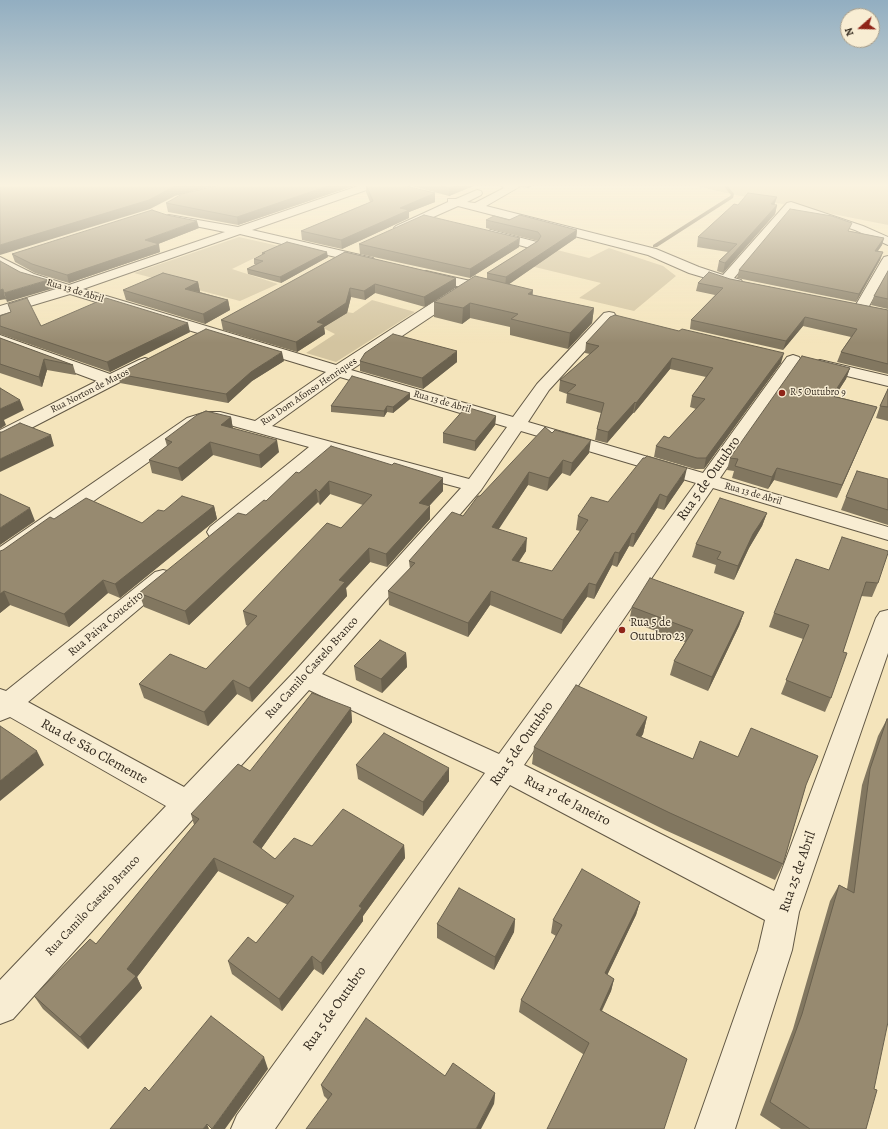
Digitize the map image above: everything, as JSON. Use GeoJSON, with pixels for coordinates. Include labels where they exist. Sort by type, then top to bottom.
{"type":"FeatureCollection","features":[{"type":"Feature","properties":{"kind":"street"},"geometry":{"type":"LineString","coordinates":[[0,311],[71,290],[221,238]]}},
{"type":"Feature","properties":{"kind":"street"},"geometry":{"type":"LineString","coordinates":[[269,238],[381,264]]}},
{"type":"Feature","properties":{"kind":"street"},"geometry":{"type":"LineString","coordinates":[[506,238],[533,244],[520,253]]}},
{"type":"Feature","properties":{"kind":"street"},"geometry":{"type":"LineString","coordinates":[[596,238],[652,252],[694,270],[748,286]]}},
{"type":"Feature","properties":{"kind":"street"},"geometry":{"type":"LineString","coordinates":[[726,280],[763,238]]}},
{"type":"Feature","properties":{"kind":"street"},"geometry":{"type":"LineString","coordinates":[[322,266],[363,246]]}},
{"type":"Feature","properties":{"kind":"street"},"geometry":{"type":"LineString","coordinates":[[0,261],[15,256]]}},
{"type":"Feature","properties":{"kind":"street"},"geometry":{"type":"LineString","coordinates":[[861,308],[888,260]]}},
{"type":"Feature","properties":{"kind":"street","name":"Rua 13 de Abril"},"geometry":{"type":"LineString","coordinates":[[0,261],[29,277],[71,290],[338,371],[888,534]]}},
{"type":"Feature","properties":{"kind":"street"},"geometry":{"type":"LineString","coordinates":[[412,271],[476,281],[508,294]]}},
{"type":"Feature","properties":{"kind":"street","name":"Rua Dom Afonso Henriques"},"geometry":{"type":"LineString","coordinates":[[0,557],[201,418],[220,417],[258,427],[338,371],[476,281]]}},
{"type":"Feature","properties":{"kind":"street"},"geometry":{"type":"LineString","coordinates":[[846,305],[874,311]]}},
{"type":"Feature","properties":{"kind":"street","name":"Rua Camilo Castelo Branco"},"geometry":{"type":"LineString","coordinates":[[0,1006],[304,677],[474,486],[519,424],[543,387],[608,316]]}},
{"type":"Feature","properties":{"kind":"street"},"geometry":{"type":"LineString","coordinates":[[186,342],[227,320]]}},
{"type":"Feature","properties":{"kind":"street"},"geometry":{"type":"LineString","coordinates":[[0,340],[110,380]]}},
{"type":"Feature","properties":{"kind":"street","name":"Rua Norton de Matos"},"geometry":{"type":"LineString","coordinates":[[0,437],[159,356]]}},
{"type":"Feature","properties":{"kind":"street","name":"Rua 5 de Outubro"},"geometry":{"type":"LineString","coordinates":[[251,1129],[708,481],[786,358],[888,381]]}},
{"type":"Feature","properties":{"kind":"street"},"geometry":{"type":"LineString","coordinates":[[258,427],[474,486]]}},
{"type":"Feature","properties":{"kind":"street"},"geometry":{"type":"LineString","coordinates":[[200,546],[323,445]]}},
{"type":"Feature","properties":{"kind":"street","name":"Rua Paiva Couceiro"},"geometry":{"type":"LineString","coordinates":[[3,705],[181,562]]}},
{"type":"Feature","properties":{"kind":"street","name":"Rua 25 de Abril"},"geometry":{"type":"LineString","coordinates":[[715,1129],[775,950],[783,912],[888,618]]}},
{"type":"Feature","properties":{"kind":"street","name":"Rua 1º de Janeiro"},"geometry":{"type":"LineString","coordinates":[[304,677],[505,769],[783,912]]}},
{"type":"Feature","properties":{"kind":"street","name":"Rua de São Clemente"},"geometry":{"type":"LineString","coordinates":[[3,705],[188,804]]}},
{"type":"Feature","properties":{"kind":"shaded area"},"geometry":{"type":"Polygon","coordinates":[[[237,238],[279,246],[232,269],[278,284],[240,301],[134,273],[237,238]]]}},
{"type":"Feature","properties":{"kind":"shaded area"},"geometry":{"type":"Polygon","coordinates":[[[541,246],[589,258],[609,248],[663,266],[676,276],[634,311],[579,298],[601,283],[514,262],[541,246]]]}},
{"type":"Feature","properties":{"kind":"shaded area"},"geometry":{"type":"Polygon","coordinates":[[[372,300],[415,312],[336,362],[306,353],[335,334],[317,325],[339,311],[353,313],[372,300]]]}},
{"type":"Feature","properties":{"kind":"building"},"geometry":{"type":"Polygon","coordinates":[[[0,238],[24,238],[0,245],[0,238]]]}},
{"type":"Feature","properties":{"kind":"building"},"geometry":{"type":"Polygon","coordinates":[[[64,238],[151,238],[145,240],[159,244],[67,275],[32,264],[12,254],[64,238]]]}},
{"type":"Feature","properties":{"kind":"building"},"geometry":{"type":"Polygon","coordinates":[[[331,238],[346,238],[341,240],[331,238]]]}},
{"type":"Feature","properties":{"kind":"building"},"geometry":{"type":"Polygon","coordinates":[[[373,238],[520,238],[470,269],[359,244],[373,238]]]}},
{"type":"Feature","properties":{"kind":"building"},"geometry":{"type":"Polygon","coordinates":[[[540,238],[565,238],[506,277],[487,273],[538,241],[540,238]]]}},
{"type":"Feature","properties":{"kind":"building"},"geometry":{"type":"Polygon","coordinates":[[[702,238],[748,238],[725,263],[719,261],[737,244],[702,238]]]}},
{"type":"Feature","properties":{"kind":"building"},"geometry":{"type":"Polygon","coordinates":[[[766,238],[884,238],[875,251],[883,252],[859,294],[739,270],[766,238]]]}},
{"type":"Feature","properties":{"kind":"building"},"geometry":{"type":"Polygon","coordinates":[[[287,242],[327,252],[280,277],[247,269],[263,261],[254,259],[265,253],[262,253],[287,242]]]}},
{"type":"Feature","properties":{"kind":"building"},"geometry":{"type":"Polygon","coordinates":[[[345,252],[456,278],[424,297],[375,284],[364,291],[350,288],[346,303],[317,322],[324,324],[296,342],[221,320],[345,252]]]}},
{"type":"Feature","properties":{"kind":"building"},"geometry":{"type":"Polygon","coordinates":[[[0,261],[20,272],[48,280],[4,293],[3,289],[0,290],[0,261]]]}},
{"type":"Feature","properties":{"kind":"building"},"geometry":{"type":"Polygon","coordinates":[[[888,271],[888,299],[874,296],[888,271]]]}},
{"type":"Feature","properties":{"kind":"building"},"geometry":{"type":"Polygon","coordinates":[[[709,272],[730,279],[888,310],[888,364],[841,352],[857,329],[805,317],[786,341],[691,320],[723,288],[698,283],[709,272]]]}},
{"type":"Feature","properties":{"kind":"building"},"geometry":{"type":"Polygon","coordinates":[[[163,273],[198,282],[185,289],[228,300],[203,314],[123,290],[163,273]]]}},
{"type":"Feature","properties":{"kind":"building"},"geometry":{"type":"Polygon","coordinates":[[[475,276],[533,290],[528,294],[594,308],[570,333],[511,319],[518,314],[470,303],[463,308],[434,302],[475,276]]]}},
{"type":"Feature","properties":{"kind":"building"},"geometry":{"type":"Polygon","coordinates":[[[27,298],[41,326],[106,298],[188,323],[107,362],[0,326],[0,316],[11,312],[8,304],[27,298]]]}},
{"type":"Feature","properties":{"kind":"building"},"geometry":{"type":"Polygon","coordinates":[[[615,315],[679,331],[682,329],[784,353],[706,458],[697,458],[656,446],[664,436],[669,438],[705,399],[692,396],[713,368],[672,358],[636,403],[635,402],[608,432],[597,429],[604,403],[567,393],[576,385],[560,380],[599,346],[586,343],[610,317],[615,315]]]}},
{"type":"Feature","properties":{"kind":"building"},"geometry":{"type":"Polygon","coordinates":[[[206,329],[282,352],[251,372],[226,394],[118,374],[206,329]]]}},
{"type":"Feature","properties":{"kind":"building"},"geometry":{"type":"Polygon","coordinates":[[[393,334],[457,351],[422,378],[360,361],[365,353],[393,334]]]}},
{"type":"Feature","properties":{"kind":"building"},"geometry":{"type":"Polygon","coordinates":[[[0,338],[73,365],[44,359],[39,377],[0,364],[0,338]]]}},
{"type":"Feature","properties":{"kind":"building"},"geometry":{"type":"Polygon","coordinates":[[[802,356],[850,368],[832,396],[877,407],[842,485],[777,468],[772,477],[735,466],[738,459],[730,458],[802,356]]]}},
{"type":"Feature","properties":{"kind":"building"},"geometry":{"type":"Polygon","coordinates":[[[352,376],[410,393],[393,407],[387,406],[384,411],[331,406],[352,376]]]}},
{"type":"Feature","properties":{"kind":"building"},"geometry":{"type":"Polygon","coordinates":[[[0,388],[20,400],[0,409],[0,388]]]}},
{"type":"Feature","properties":{"kind":"building"},"geometry":{"type":"Polygon","coordinates":[[[888,389],[888,407],[880,406],[888,389]]]}},
{"type":"Feature","properties":{"kind":"building"},"geometry":{"type":"Polygon","coordinates":[[[466,407],[496,416],[475,441],[443,433],[466,407]]]}},
{"type":"Feature","properties":{"kind":"building"},"geometry":{"type":"Polygon","coordinates":[[[206,411],[231,417],[221,425],[277,440],[259,455],[210,442],[178,468],[149,460],[172,442],[165,439],[197,415],[206,411]]]}},
{"type":"Feature","properties":{"kind":"building"},"geometry":{"type":"Polygon","coordinates":[[[20,423],[51,435],[0,459],[0,432],[20,423]]]}},
{"type":"Feature","properties":{"kind":"building"},"geometry":{"type":"Polygon","coordinates":[[[545,427],[552,433],[555,430],[591,440],[572,463],[563,460],[549,478],[529,472],[492,527],[527,538],[512,560],[552,571],[588,520],[578,516],[591,497],[608,502],[643,458],[647,456],[687,468],[667,497],[660,494],[635,534],[632,533],[619,553],[615,552],[596,585],[589,583],[563,620],[491,591],[468,623],[388,591],[415,563],[409,561],[452,512],[463,516],[478,496],[480,496],[545,427]]]}},
{"type":"Feature","properties":{"kind":"building"},"geometry":{"type":"Polygon","coordinates":[[[331,446],[392,465],[394,463],[443,478],[419,503],[430,506],[386,554],[369,548],[339,580],[345,582],[249,688],[233,680],[204,712],[139,684],[170,654],[206,669],[257,616],[243,611],[327,523],[341,528],[372,495],[329,481],[319,492],[316,489],[185,611],[139,593],[238,513],[246,515],[264,500],[266,501],[296,472],[299,473],[331,446]]]}},
{"type":"Feature","properties":{"kind":"building"},"geometry":{"type":"Polygon","coordinates":[[[857,471],[888,479],[888,510],[846,497],[857,471]]]}},
{"type":"Feature","properties":{"kind":"building"},"geometry":{"type":"Polygon","coordinates":[[[0,494],[30,508],[0,528],[0,494]]]}},
{"type":"Feature","properties":{"kind":"building"},"geometry":{"type":"Polygon","coordinates":[[[182,496],[214,506],[115,584],[103,580],[64,614],[4,591],[0,594],[0,551],[50,517],[54,519],[86,498],[142,523],[158,510],[164,511],[182,496]]]}},
{"type":"Feature","properties":{"kind":"building"},"geometry":{"type":"Polygon","coordinates":[[[720,498],[767,513],[753,534],[738,566],[717,559],[721,552],[696,544],[720,498]]]}},
{"type":"Feature","properties":{"kind":"building"},"geometry":{"type":"Polygon","coordinates":[[[842,537],[888,551],[888,553],[878,583],[866,582],[843,652],[847,653],[831,698],[786,680],[809,625],[774,613],[796,559],[829,570],[842,537]]]}},
{"type":"Feature","properties":{"kind":"building"},"geometry":{"type":"Polygon","coordinates":[[[650,578],[744,612],[712,677],[674,661],[693,630],[632,607],[650,578]]]}},
{"type":"Feature","properties":{"kind":"building"},"geometry":{"type":"Polygon","coordinates":[[[380,640],[406,653],[381,679],[354,666],[380,640]]]}},
{"type":"Feature","properties":{"kind":"building"},"geometry":{"type":"Polygon","coordinates":[[[576,685],[647,717],[636,735],[693,759],[700,741],[738,757],[751,728],[818,756],[806,785],[783,864],[670,813],[534,747],[576,685]]]}},
{"type":"Feature","properties":{"kind":"building"},"geometry":{"type":"Polygon","coordinates":[[[312,693],[351,708],[253,842],[275,859],[294,838],[312,846],[343,809],[404,845],[359,906],[362,908],[321,963],[312,956],[279,999],[228,961],[248,937],[256,943],[294,896],[214,858],[127,969],[136,976],[80,1037],[34,996],[90,939],[96,944],[199,819],[191,814],[238,764],[250,771],[312,693]]]}},
{"type":"Feature","properties":{"kind":"building"},"geometry":{"type":"Polygon","coordinates":[[[887,719],[888,1022],[874,1089],[877,1090],[866,1129],[810,1129],[770,1102],[802,1014],[839,885],[854,893],[870,769],[887,719]]]}},
{"type":"Feature","properties":{"kind":"building"},"geometry":{"type":"Polygon","coordinates":[[[0,726],[37,751],[0,781],[0,726]]]}},
{"type":"Feature","properties":{"kind":"building"},"geometry":{"type":"Polygon","coordinates":[[[384,733],[449,768],[423,802],[356,765],[384,733]]]}},
{"type":"Feature","properties":{"kind":"building"},"geometry":{"type":"Polygon","coordinates":[[[582,869],[640,902],[605,973],[614,979],[600,1010],[687,1059],[664,1129],[547,1129],[589,1043],[521,1000],[562,925],[553,920],[582,869]]]}},
{"type":"Feature","properties":{"kind":"building"},"geometry":{"type":"Polygon","coordinates":[[[459,888],[515,919],[495,957],[437,924],[459,888]]]}},
{"type":"Feature","properties":{"kind":"building"},"geometry":{"type":"Polygon","coordinates":[[[211,1016],[264,1057],[212,1129],[207,1124],[203,1129],[110,1129],[145,1087],[149,1091],[211,1016]]]}},
{"type":"Feature","properties":{"kind":"building"},"geometry":{"type":"Polygon","coordinates":[[[366,1018],[445,1076],[453,1063],[495,1093],[476,1129],[306,1129],[332,1094],[321,1085],[366,1018]]]}},
{"type":"Feature","properties":{"kind":"waterway"},"geometry":{"type":"LineString","coordinates":[[655,246],[668,238]]}},
{"type":"Feature","properties":{"kind":"place","name":"R 5 Outubro 9"},"geometry":{"type":"Point","coordinates":[782,393]}},
{"type":"Feature","properties":{"kind":"place","name":"Rua 5 de Outubro 23"},"geometry":{"type":"Point","coordinates":[622,630]}}]}
